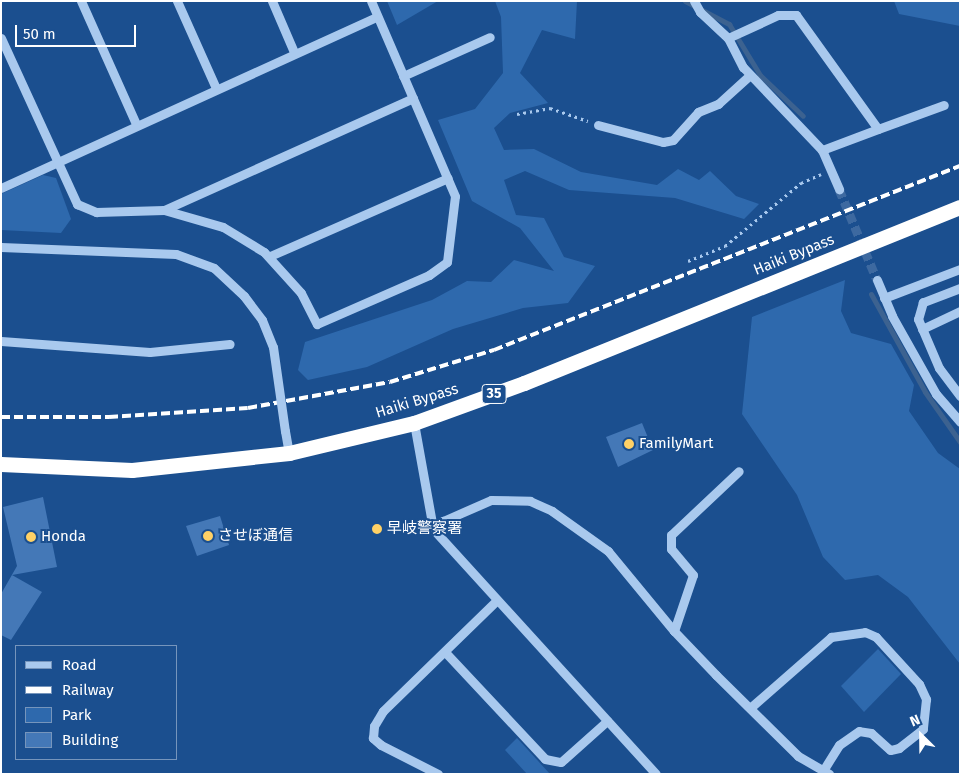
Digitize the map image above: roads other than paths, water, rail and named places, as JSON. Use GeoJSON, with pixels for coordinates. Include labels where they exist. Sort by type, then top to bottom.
{"type":"FeatureCollection","features":[{"type":"Feature","properties":{"kind":"highway","name":"Haiki Bypass"},"geometry":{"type":"LineString","coordinates":[[1,464],[132,470],[289,453],[414,423],[524,383],[960,207]]}},
{"type":"Feature","properties":{"kind":"street"},"geometry":{"type":"LineString","coordinates":[[81,1],[136,124]]}},
{"type":"Feature","properties":{"kind":"street"},"geometry":{"type":"LineString","coordinates":[[178,1],[216,88]]}},
{"type":"Feature","properties":{"kind":"street"},"geometry":{"type":"LineString","coordinates":[[272,1],[294,52]]}},
{"type":"Feature","properties":{"kind":"street"},"geometry":{"type":"LineString","coordinates":[[1,38],[77,204],[96,212],[164,210],[223,227],[270,256],[301,293],[317,324],[403,286],[447,262],[455,196],[371,1]]}},
{"type":"Feature","properties":{"kind":"street"},"geometry":{"type":"LineString","coordinates":[[694,1],[700,12],[728,38],[750,75],[822,150],[839,190]]}},
{"type":"Feature","properties":{"kind":"street"},"geometry":{"type":"LineString","coordinates":[[728,38],[741,30],[786,13],[796,15],[878,129]]}},
{"type":"Feature","properties":{"kind":"street"},"geometry":{"type":"LineString","coordinates":[[1,188],[136,124],[377,16]]}},
{"type":"Feature","properties":{"kind":"street"},"geometry":{"type":"LineString","coordinates":[[404,76],[490,37]]}},
{"type":"Feature","properties":{"kind":"street"},"geometry":{"type":"LineString","coordinates":[[598,125],[663,142],[673,140],[698,112],[718,104],[750,75]]}},
{"type":"Feature","properties":{"kind":"street"},"geometry":{"type":"LineString","coordinates":[[164,210],[413,98]]}},
{"type":"Feature","properties":{"kind":"street"},"geometry":{"type":"LineString","coordinates":[[822,150],[944,105]]}},
{"type":"Feature","properties":{"kind":"street"},"geometry":{"type":"LineString","coordinates":[[270,256],[448,178]]}},
{"type":"Feature","properties":{"kind":"street"},"geometry":{"type":"LineString","coordinates":[[1,247],[176,254],[214,268],[244,296],[262,320],[273,347],[289,453]]}},
{"type":"Feature","properties":{"kind":"street"},"geometry":{"type":"LineString","coordinates":[[884,298],[960,269]]}},
{"type":"Feature","properties":{"kind":"street"},"geometry":{"type":"LineString","coordinates":[[877,280],[884,298],[936,394],[960,422]]}},
{"type":"Feature","properties":{"kind":"street"},"geometry":{"type":"LineString","coordinates":[[960,288],[923,302],[918,319],[939,368],[960,396]]}},
{"type":"Feature","properties":{"kind":"street"},"geometry":{"type":"LineString","coordinates":[[922,329],[960,311]]}},
{"type":"Feature","properties":{"kind":"street"},"geometry":{"type":"LineString","coordinates":[[1,341],[150,352],[230,344]]}},
{"type":"Feature","properties":{"kind":"street"},"geometry":{"type":"LineString","coordinates":[[414,423],[433,529],[496,601],[656,774]]}},
{"type":"Feature","properties":{"kind":"street"},"geometry":{"type":"LineString","coordinates":[[674,632],[693,575],[672,548],[671,535],[739,471]]}},
{"type":"Feature","properties":{"kind":"street"},"geometry":{"type":"LineString","coordinates":[[433,529],[443,520],[491,500],[530,502],[552,511],[608,551],[674,632],[750,708],[798,756],[826,772],[839,745],[859,731],[871,733],[890,750],[899,748],[923,729],[926,699],[919,684],[876,637],[865,632],[831,637],[750,708]]}},
{"type":"Feature","properties":{"kind":"street"},"geometry":{"type":"LineString","coordinates":[[438,774],[409,761],[373,738],[383,711],[496,601]]}},
{"type":"Feature","properties":{"kind":"street"},"geometry":{"type":"LineString","coordinates":[[445,652],[545,759],[561,762],[607,721]]}},
{"type":"Feature","properties":{"kind":"waterway"},"geometry":{"type":"LineString","coordinates":[[685,1],[729,24],[760,75],[803,116]]}},
{"type":"Feature","properties":{"kind":"waterway"},"geometry":{"type":"LineString","coordinates":[[871,294],[925,392],[960,442]]}},
{"type":"Feature","properties":{"kind":"tunnel"},"geometry":{"type":"LineString","coordinates":[[839,189],[877,280]]}},
{"type":"Feature","properties":{"kind":"railway"},"geometry":{"type":"LineString","coordinates":[[1,417],[109,417],[248,408],[390,382],[494,350],[960,166]]}},
{"type":"Feature","properties":{"kind":"place","name":"FamilyMart"},"geometry":{"type":"Point","coordinates":[629,444]}},
{"type":"Feature","properties":{"kind":"place","name":"早岐警察署"},"geometry":{"type":"Point","coordinates":[377,529]}},
{"type":"Feature","properties":{"kind":"place","name":"させぼ通信"},"geometry":{"type":"Point","coordinates":[208,536]}},
{"type":"Feature","properties":{"kind":"place","name":"Honda"},"geometry":{"type":"Point","coordinates":[31,537]}}]}
